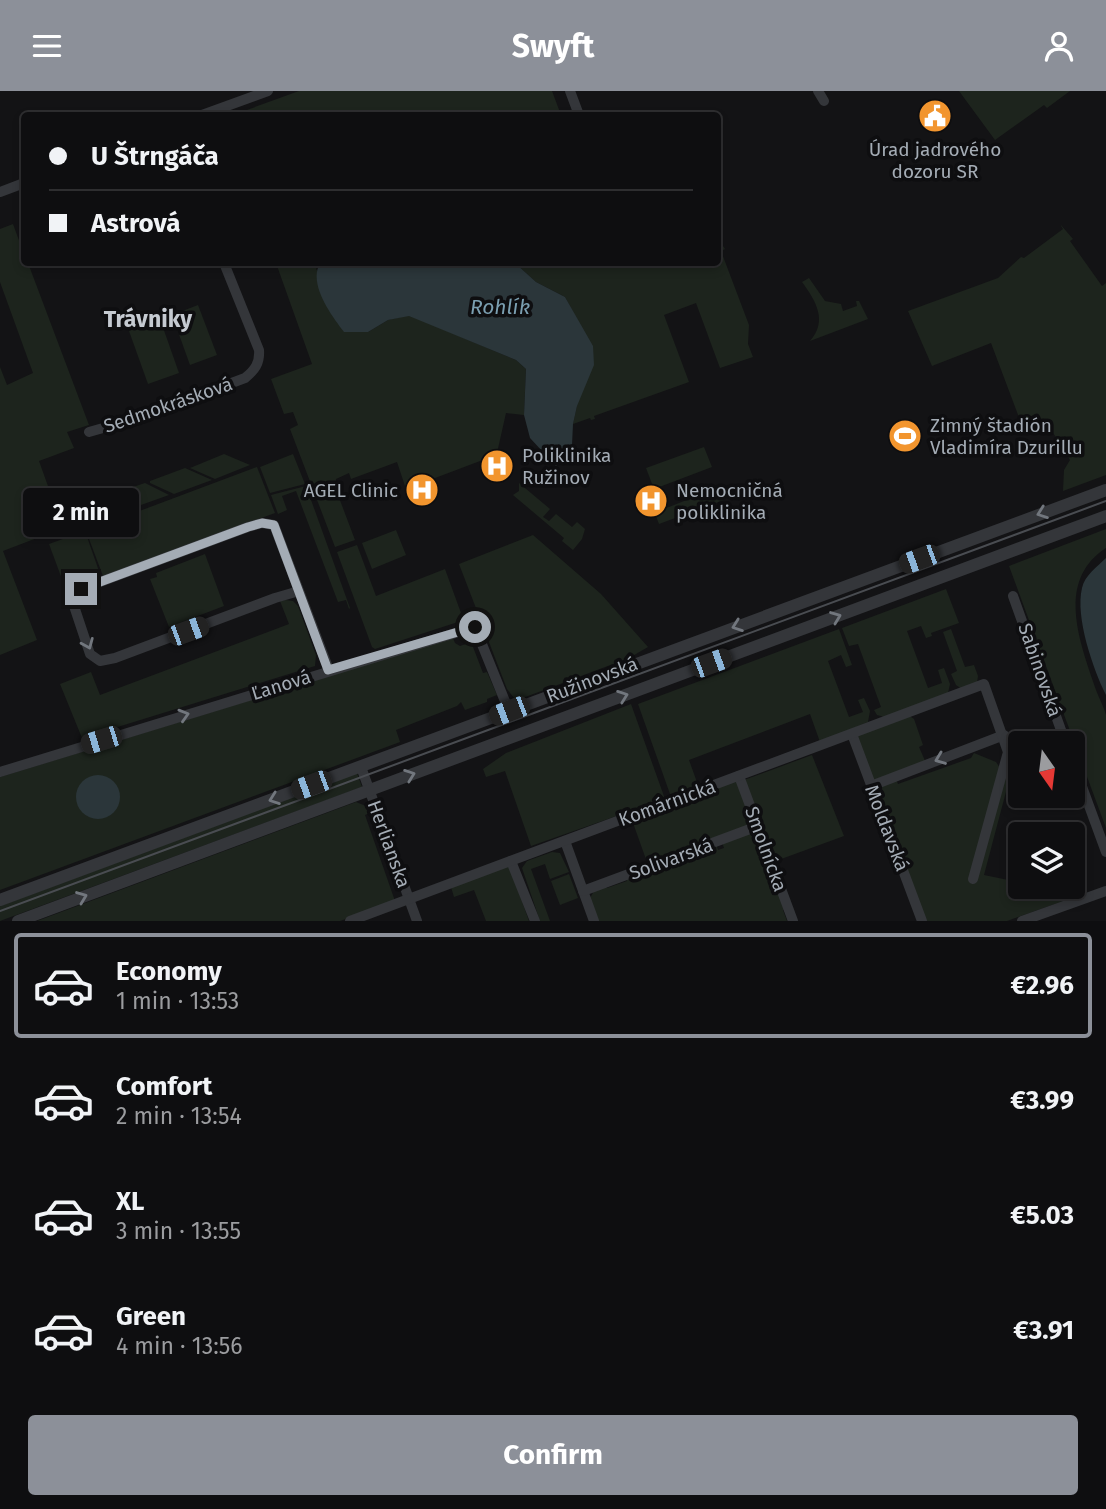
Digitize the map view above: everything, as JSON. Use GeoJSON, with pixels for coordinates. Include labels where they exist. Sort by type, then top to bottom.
{"type":"FeatureCollection","features":[{"type":"Feature","properties":{"kind":"street"},"geometry":{"type":"LineString","coordinates":[[210,112],[268,91]]}},
{"type":"Feature","properties":{"kind":"street"},"geometry":{"type":"LineString","coordinates":[[570,91],[578,112]]}},
{"type":"Feature","properties":{"kind":"street"},"geometry":{"type":"LineString","coordinates":[[818,91],[824,101]]}},
{"type":"Feature","properties":{"kind":"street"},"geometry":{"type":"LineString","coordinates":[[0,192],[21,184]]}},
{"type":"Feature","properties":{"kind":"street","name":"Sedmokrásková"},"geometry":{"type":"LineString","coordinates":[[89,432],[138,418],[245,378],[256,368],[260,358],[259,350],[225,266]]}},
{"type":"Feature","properties":{"kind":"street","name":"Ružinovská"},"geometry":{"type":"LineString","coordinates":[[0,900],[1106,490]]}},
{"type":"Feature","properties":{"kind":"street","name":"Ružinovská"},"geometry":{"type":"LineString","coordinates":[[18,921],[1106,516]]}},
{"type":"Feature","properties":{"kind":"street"},"geometry":{"type":"LineString","coordinates":[[299,591],[116,658],[100,661],[90,654],[73,603],[76,592],[81,589],[262,523],[274,525],[299,591],[328,670]]}},
{"type":"Feature","properties":{"kind":"street","name":"Sabinovská"},"geometry":{"type":"LineString","coordinates":[[1013,596],[1061,731]]}},
{"type":"Feature","properties":{"kind":"street","name":"Ľanová"},"geometry":{"type":"LineString","coordinates":[[0,772],[475,627],[509,711]]}},
{"type":"Feature","properties":{"kind":"street","name":"Komárnická"},"geometry":{"type":"LineString","coordinates":[[349,921],[984,684],[1004,735]]}},
{"type":"Feature","properties":{"kind":"street","name":"Moldavská"},"geometry":{"type":"LineString","coordinates":[[852,734],[922,921]]}},
{"type":"Feature","properties":{"kind":"street"},"geometry":{"type":"LineString","coordinates":[[871,786],[1004,735],[1008,752],[973,879]]}},
{"type":"Feature","properties":{"kind":"street","name":"Herlianska"},"geometry":{"type":"LineString","coordinates":[[361,767],[417,921]]}},
{"type":"Feature","properties":{"kind":"street","name":"Smolnícka"},"geometry":{"type":"LineString","coordinates":[[739,776],[793,921]]}},
{"type":"Feature","properties":{"kind":"street"},"geometry":{"type":"LineString","coordinates":[[1085,795],[1106,852]]}},
{"type":"Feature","properties":{"kind":"street","name":"Solivarská"},"geometry":{"type":"LineString","coordinates":[[583,891],[758,826]]}},
{"type":"Feature","properties":{"kind":"street"},"geometry":{"type":"LineString","coordinates":[[565,841],[594,921]]}},
{"type":"Feature","properties":{"kind":"street"},"geometry":{"type":"LineString","coordinates":[[511,861],[535,921]]}},
{"type":"Feature","properties":{"kind":"street"},"geometry":{"type":"LineString","coordinates":[[1022,921],[1106,891]]}},
{"type":"Feature","properties":{"kind":"shaded area"},"geometry":{"type":"Polygon","coordinates":[[[299,91],[552,91],[560,112],[241,112],[299,91]]]}},
{"type":"Feature","properties":{"kind":"shaded area"},"geometry":{"type":"Polygon","coordinates":[[[959,91],[1070,91],[1047,108],[1044,105],[995,140],[959,91]]]}},
{"type":"Feature","properties":{"kind":"shaded area"},"geometry":{"type":"Polygon","coordinates":[[[13,224],[21,246],[21,266],[29,266],[89,425],[67,432],[74,448],[39,461],[63,528],[3,551],[37,640],[0,655],[0,367],[7,385],[33,373],[0,282],[0,229],[13,224]]]}},
{"type":"Feature","properties":{"kind":"shaded area"},"geometry":{"type":"Polygon","coordinates":[[[1060,224],[1073,239],[1070,241],[1102,286],[1106,283],[1106,475],[1063,491],[1064,470],[1070,460],[1052,431],[1053,426],[1023,428],[991,343],[932,366],[908,311],[998,278],[1021,257],[1024,258],[1063,229],[1060,224]]]}},
{"type":"Feature","properties":{"kind":"shaded area"},"geometry":{"type":"Polygon","coordinates":[[[721,251],[749,325],[748,344],[753,357],[720,368],[696,303],[664,315],[689,382],[594,416],[595,419],[573,424],[577,406],[578,321],[565,297],[536,282],[518,266],[721,266],[721,251]]]}},
{"type":"Feature","properties":{"kind":"shaded area"},"geometry":{"type":"Polygon","coordinates":[[[277,266],[318,266],[316,269],[368,332],[388,320],[409,315],[516,360],[526,369],[524,415],[506,413],[497,453],[406,489],[397,462],[351,479],[349,473],[336,479],[335,487],[355,540],[335,547],[290,429],[298,425],[293,412],[284,414],[271,379],[312,364],[277,266]]]}},
{"type":"Feature","properties":{"kind":"shaded area"},"geometry":{"type":"Polygon","coordinates":[[[809,278],[825,301],[841,304],[843,311],[857,306],[856,301],[859,301],[868,319],[810,341],[819,319],[812,296],[802,282],[809,278]]]}},
{"type":"Feature","properties":{"kind":"shaded area"},"geometry":{"type":"Polygon","coordinates":[[[198,305],[217,355],[190,365],[172,315],[198,305]]]}},
{"type":"Feature","properties":{"kind":"shaded area"},"geometry":{"type":"Polygon","coordinates":[[[160,319],[179,373],[148,384],[129,331],[160,319]]]}},
{"type":"Feature","properties":{"kind":"shaded area"},"geometry":{"type":"Polygon","coordinates":[[[704,447],[712,467],[654,489],[646,468],[704,447]]]}},
{"type":"Feature","properties":{"kind":"shaded area"},"geometry":{"type":"Polygon","coordinates":[[[224,454],[250,465],[215,479],[190,468],[224,454]]]}},
{"type":"Feature","properties":{"kind":"shaded area"},"geometry":{"type":"Polygon","coordinates":[[[293,454],[305,484],[270,493],[260,467],[293,454]]]}},
{"type":"Feature","properties":{"kind":"shaded area"},"geometry":{"type":"Polygon","coordinates":[[[257,467],[275,513],[103,576],[86,531],[257,467]]]}},
{"type":"Feature","properties":{"kind":"shaded area"},"geometry":{"type":"Polygon","coordinates":[[[185,468],[212,480],[174,494],[150,483],[150,481],[185,468]]]}},
{"type":"Feature","properties":{"kind":"shaded area"},"geometry":{"type":"Polygon","coordinates":[[[145,483],[169,495],[127,510],[133,487],[145,483]]]}},
{"type":"Feature","properties":{"kind":"shaded area"},"geometry":{"type":"Polygon","coordinates":[[[519,483],[550,509],[543,517],[549,521],[556,514],[572,527],[577,522],[585,529],[582,539],[573,550],[562,541],[564,538],[513,495],[519,491],[519,483]]]}},
{"type":"Feature","properties":{"kind":"shaded area"},"geometry":{"type":"Polygon","coordinates":[[[306,486],[350,608],[349,609],[346,600],[338,602],[296,491],[282,496],[287,510],[278,514],[271,495],[306,486]]]}},
{"type":"Feature","properties":{"kind":"shaded area"},"geometry":{"type":"Polygon","coordinates":[[[719,487],[724,500],[659,524],[654,511],[719,487]]]}},
{"type":"Feature","properties":{"kind":"shaded area"},"geometry":{"type":"Polygon","coordinates":[[[1106,529],[1106,548],[1090,562],[1081,577],[1076,595],[1076,614],[1084,653],[1106,715],[1106,828],[1085,771],[1085,731],[1070,731],[1009,566],[1106,529]]]}},
{"type":"Feature","properties":{"kind":"shaded area"},"geometry":{"type":"Polygon","coordinates":[[[396,530],[406,555],[372,569],[362,543],[396,530]]]}},
{"type":"Feature","properties":{"kind":"shaded area"},"geometry":{"type":"Polygon","coordinates":[[[85,531],[101,577],[66,590],[49,544],[85,531]]]}},
{"type":"Feature","properties":{"kind":"shaded area"},"geometry":{"type":"Polygon","coordinates":[[[533,535],[601,594],[648,647],[629,658],[520,699],[514,698],[507,689],[459,564],[533,535]]]}},
{"type":"Feature","properties":{"kind":"shaded area"},"geometry":{"type":"Polygon","coordinates":[[[357,545],[376,596],[445,569],[461,613],[458,622],[375,649],[372,647],[337,552],[357,545]]]}},
{"type":"Feature","properties":{"kind":"shaded area"},"geometry":{"type":"Polygon","coordinates":[[[205,554],[224,606],[169,627],[150,579],[157,577],[156,573],[205,554]]]}},
{"type":"Feature","properties":{"kind":"shaded area"},"geometry":{"type":"Polygon","coordinates":[[[946,589],[959,623],[931,633],[932,636],[926,638],[921,626],[907,631],[928,688],[942,683],[938,670],[944,668],[950,684],[948,693],[884,717],[877,715],[874,710],[881,707],[858,644],[849,646],[842,628],[946,589]]]}},
{"type":"Feature","properties":{"kind":"shaded area"},"geometry":{"type":"Polygon","coordinates":[[[280,601],[293,601],[298,606],[316,655],[315,666],[82,738],[60,684],[91,672],[100,695],[289,624],[280,601]]]}},
{"type":"Feature","properties":{"kind":"shaded area"},"geometry":{"type":"Polygon","coordinates":[[[839,629],[852,665],[846,667],[841,655],[828,661],[849,717],[863,712],[858,700],[864,698],[870,711],[868,722],[820,742],[810,714],[689,760],[698,785],[670,794],[638,704],[839,629]]]}},
{"type":"Feature","properties":{"kind":"shaded area"},"geometry":{"type":"Polygon","coordinates":[[[951,629],[965,667],[974,665],[978,676],[977,683],[962,689],[956,685],[951,674],[957,671],[943,632],[951,629]]]}},
{"type":"Feature","properties":{"kind":"shaded area"},"geometry":{"type":"Polygon","coordinates":[[[453,638],[460,646],[469,643],[473,647],[483,673],[487,672],[497,695],[487,699],[487,702],[465,710],[461,702],[396,730],[400,742],[0,890],[0,777],[453,638]]]}},
{"type":"Feature","properties":{"kind":"shaded area"},"geometry":{"type":"Polygon","coordinates":[[[631,704],[665,799],[531,846],[505,771],[486,777],[483,769],[506,753],[631,704]]]}},
{"type":"Feature","properties":{"kind":"shaded area"},"geometry":{"type":"Polygon","coordinates":[[[908,715],[914,719],[923,745],[919,747],[926,763],[872,783],[854,735],[908,715]]]}},
{"type":"Feature","properties":{"kind":"shaded area"},"geometry":{"type":"Polygon","coordinates":[[[974,753],[996,762],[1000,768],[1008,769],[1008,784],[984,875],[1008,880],[1008,899],[1069,899],[1007,921],[924,921],[873,787],[896,779],[898,784],[971,758],[974,753]]]}},
{"type":"Feature","properties":{"kind":"shaded area"},"geometry":{"type":"Polygon","coordinates":[[[812,755],[844,836],[773,862],[744,780],[812,755]]]}},
{"type":"Feature","properties":{"kind":"shaded area"},"geometry":{"type":"Polygon","coordinates":[[[357,773],[362,787],[0,921],[0,906],[357,773]]]}},
{"type":"Feature","properties":{"kind":"shaded area"},"geometry":{"type":"Polygon","coordinates":[[[738,780],[755,825],[648,865],[632,820],[738,780]]]}},
{"type":"Feature","properties":{"kind":"shaded area"},"geometry":{"type":"Polygon","coordinates":[[[356,802],[372,812],[365,815],[395,901],[340,921],[37,921],[356,802]]]}},
{"type":"Feature","properties":{"kind":"shaded area"},"geometry":{"type":"Polygon","coordinates":[[[751,831],[756,833],[770,867],[768,868],[786,909],[783,910],[787,921],[597,921],[590,898],[594,891],[605,885],[607,888],[627,881],[626,877],[674,859],[676,863],[696,856],[695,852],[716,844],[718,850],[724,848],[722,842],[751,831]]]}},
{"type":"Feature","properties":{"kind":"shaded area"},"geometry":{"type":"Polygon","coordinates":[[[552,852],[560,853],[569,872],[550,879],[545,864],[531,869],[550,921],[540,921],[522,868],[527,861],[552,852]]]}},
{"type":"Feature","properties":{"kind":"shaded area"},"geometry":{"type":"Polygon","coordinates":[[[509,865],[529,921],[486,921],[474,890],[454,897],[451,887],[509,865]]]}},
{"type":"Feature","properties":{"kind":"shaded area"},"geometry":{"type":"Polygon","coordinates":[[[569,874],[578,898],[560,905],[551,881],[569,874]]]}},
{"type":"Feature","properties":{"kind":"water","name":"Rohlík"},"geometry":{"type":"Polygon","coordinates":[[[319,266],[518,266],[536,282],[565,297],[593,346],[594,365],[577,406],[572,445],[567,457],[556,466],[530,438],[524,415],[526,369],[516,360],[409,316],[388,320],[368,332],[344,332],[319,290],[319,266]]]}},
{"type":"Feature","properties":{"kind":"water"},"geometry":{"type":"Polygon","coordinates":[[[1106,558],[1106,695],[1087,643],[1080,600],[1086,579],[1106,558]]]}},
{"type":"Feature","properties":{"kind":"water"},"geometry":{"type":"Polygon","coordinates":[[[98,775],[113,782],[120,797],[113,812],[98,819],[83,812],[76,797],[83,782],[98,775]]]}},
{"type":"Feature","properties":{"kind":"tram line"},"geometry":{"type":"LineString","coordinates":[[0,911],[1106,501]]}},
{"type":"Feature","properties":{"kind":"place","name":"Úrad jadrového dozoru SR"},"geometry":{"type":"Point","coordinates":[935,116]}},
{"type":"Feature","properties":{"kind":"place","name":"Zimný štadión Vladimíra Dzurillu"},"geometry":{"type":"Point","coordinates":[905,436]}},
{"type":"Feature","properties":{"kind":"place","name":"Poliklinika Ružinov"},"geometry":{"type":"Point","coordinates":[497,466]}},
{"type":"Feature","properties":{"kind":"place","name":"AGEL Clinic"},"geometry":{"type":"Point","coordinates":[422,490]}},
{"type":"Feature","properties":{"kind":"place","name":"Nemocničná poliklinika"},"geometry":{"type":"Point","coordinates":[651,501]}},
{"type":"Feature","properties":{"kind":"district","name":"Trávniky"},"geometry":{"type":"Point","coordinates":[148,319]}},
{"type":"Feature","properties":{"kind":"route"},"geometry":{"type":"LineString","coordinates":[[81,589],[248,527],[269,523],[274,525],[328,670],[475,627]]}}]}
